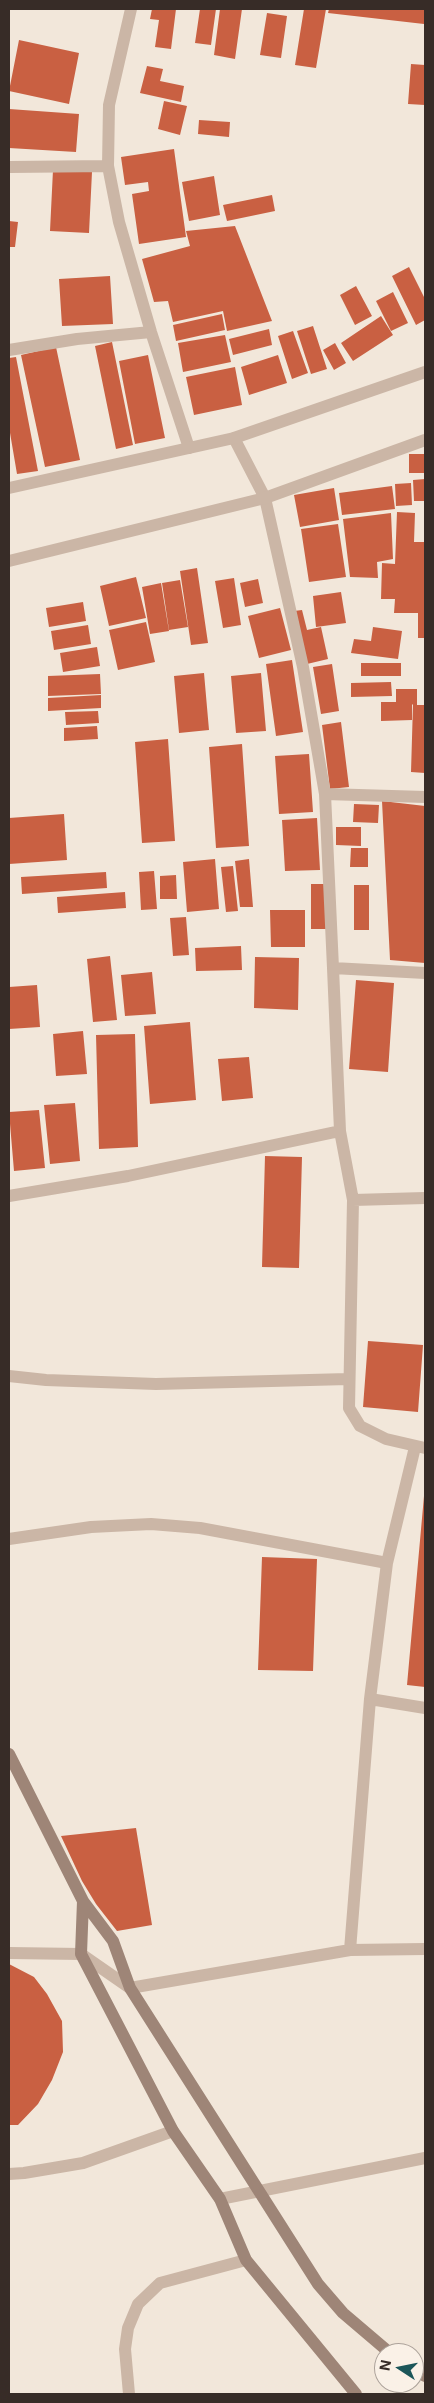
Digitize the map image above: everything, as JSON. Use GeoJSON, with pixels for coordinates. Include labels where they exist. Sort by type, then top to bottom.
{"type":"FeatureCollection","features":[{"type":"Feature","properties":{"kind":"main road"},"geometry":{"type":"LineString","coordinates":[[9,1754],[83,1901],[113,1941],[130,1988],[318,2284],[343,2314],[378,2343]]}},
{"type":"Feature","properties":{"kind":"main road"},"geometry":{"type":"LineString","coordinates":[[83,1901],[81,1954],[173,2131],[220,2199],[246,2260],[356,2394]]}},
{"type":"Feature","properties":{"kind":"street"},"geometry":{"type":"LineString","coordinates":[[131,9],[109,105],[108,166],[119,222],[151,332],[189,448]]}},
{"type":"Feature","properties":{"kind":"street"},"geometry":{"type":"LineString","coordinates":[[9,167],[108,166]]}},
{"type":"Feature","properties":{"kind":"street"},"geometry":{"type":"LineString","coordinates":[[9,350],[77,339],[151,332]]}},
{"type":"Feature","properties":{"kind":"street"},"geometry":{"type":"LineString","coordinates":[[9,488],[85,473],[234,438],[425,372]]}},
{"type":"Feature","properties":{"kind":"street"},"geometry":{"type":"LineString","coordinates":[[234,438],[265,498],[303,667],[325,794],[340,1131],[353,1200],[348,1379],[349,1408],[360,1426],[386,1439],[420,1447],[387,1564],[370,1699],[350,1950]]}},
{"type":"Feature","properties":{"kind":"street"},"geometry":{"type":"LineString","coordinates":[[9,561],[265,498],[425,440]]}},
{"type":"Feature","properties":{"kind":"street"},"geometry":{"type":"LineString","coordinates":[[325,794],[425,796]]}},
{"type":"Feature","properties":{"kind":"street"},"geometry":{"type":"LineString","coordinates":[[333,968],[425,973]]}},
{"type":"Feature","properties":{"kind":"street"},"geometry":{"type":"LineString","coordinates":[[9,1196],[128,1176],[340,1131]]}},
{"type":"Feature","properties":{"kind":"street"},"geometry":{"type":"LineString","coordinates":[[353,1200],[425,1198]]}},
{"type":"Feature","properties":{"kind":"street"},"geometry":{"type":"LineString","coordinates":[[9,1376],[46,1380],[156,1384],[348,1379]]}},
{"type":"Feature","properties":{"kind":"street"},"geometry":{"type":"LineString","coordinates":[[9,1539],[91,1527],[151,1524],[200,1528],[387,1564]]}},
{"type":"Feature","properties":{"kind":"street"},"geometry":{"type":"LineString","coordinates":[[370,1699],[425,1708]]}},
{"type":"Feature","properties":{"kind":"street"},"geometry":{"type":"LineString","coordinates":[[9,1953],[81,1954],[130,1988],[350,1950],[425,1950]]}},
{"type":"Feature","properties":{"kind":"street"},"geometry":{"type":"LineString","coordinates":[[9,2174],[83,2163],[173,2131]]}},
{"type":"Feature","properties":{"kind":"street"},"geometry":{"type":"LineString","coordinates":[[220,2199],[425,2158]]}},
{"type":"Feature","properties":{"kind":"street"},"geometry":{"type":"LineString","coordinates":[[129,2394],[125,2349],[128,2328],[138,2304],[160,2283],[246,2260]]}},
{"type":"Feature","properties":{"kind":"building"},"geometry":{"type":"Polygon","coordinates":[[[152,9],[176,9],[171,49],[155,47],[159,20],[150,19],[152,9]]]}},
{"type":"Feature","properties":{"kind":"building"},"geometry":{"type":"Polygon","coordinates":[[[200,9],[216,9],[211,45],[195,43],[200,9]]]}},
{"type":"Feature","properties":{"kind":"building"},"geometry":{"type":"Polygon","coordinates":[[[220,9],[242,9],[235,59],[214,55],[220,9]]]}},
{"type":"Feature","properties":{"kind":"building"},"geometry":{"type":"Polygon","coordinates":[[[304,9],[326,9],[316,68],[295,65],[304,9]]]}},
{"type":"Feature","properties":{"kind":"building"},"geometry":{"type":"Polygon","coordinates":[[[329,9],[425,9],[424,24],[328,13],[329,9]]]}},
{"type":"Feature","properties":{"kind":"building"},"geometry":{"type":"Polygon","coordinates":[[[267,13],[287,16],[281,58],[260,55],[267,13]]]}},
{"type":"Feature","properties":{"kind":"building"},"geometry":{"type":"Polygon","coordinates":[[[19,40],[79,53],[69,104],[9,91],[19,40]]]}},
{"type":"Feature","properties":{"kind":"building"},"geometry":{"type":"Polygon","coordinates":[[[411,64],[425,65],[425,105],[408,104],[411,64]]]}},
{"type":"Feature","properties":{"kind":"building"},"geometry":{"type":"Polygon","coordinates":[[[147,66],[163,69],[160,81],[184,86],[181,102],[140,93],[147,66]]]}},
{"type":"Feature","properties":{"kind":"building"},"geometry":{"type":"Polygon","coordinates":[[[164,101],[187,106],[180,135],[158,129],[164,101]]]}},
{"type":"Feature","properties":{"kind":"building"},"geometry":{"type":"Polygon","coordinates":[[[9,109],[79,114],[76,152],[9,148],[9,109]]]}},
{"type":"Feature","properties":{"kind":"building"},"geometry":{"type":"Polygon","coordinates":[[[199,120],[230,122],[229,137],[198,134],[199,120]]]}},
{"type":"Feature","properties":{"kind":"building"},"geometry":{"type":"Polygon","coordinates":[[[174,149],[186,237],[139,244],[132,194],[149,191],[148,182],[125,185],[121,157],[174,149]]]}},
{"type":"Feature","properties":{"kind":"building"},"geometry":{"type":"Polygon","coordinates":[[[53,170],[92,172],[89,233],[50,231],[53,170]]]}},
{"type":"Feature","properties":{"kind":"building"},"geometry":{"type":"Polygon","coordinates":[[[214,176],[220,215],[189,221],[182,182],[214,176]]]}},
{"type":"Feature","properties":{"kind":"building"},"geometry":{"type":"Polygon","coordinates":[[[272,195],[275,211],[227,221],[223,205],[272,195]]]}},
{"type":"Feature","properties":{"kind":"building"},"geometry":{"type":"Polygon","coordinates":[[[9,221],[18,222],[15,247],[9,247],[9,221]]]}},
{"type":"Feature","properties":{"kind":"building"},"geometry":{"type":"Polygon","coordinates":[[[235,226],[272,321],[227,331],[223,311],[173,322],[168,301],[154,302],[142,259],[190,246],[186,231],[235,226]]]}},
{"type":"Feature","properties":{"kind":"building"},"geometry":{"type":"Polygon","coordinates":[[[409,267],[425,299],[425,320],[416,325],[392,276],[409,267]]]}},
{"type":"Feature","properties":{"kind":"building"},"geometry":{"type":"Polygon","coordinates":[[[110,276],[113,324],[62,326],[59,279],[110,276]]]}},
{"type":"Feature","properties":{"kind":"building"},"geometry":{"type":"Polygon","coordinates":[[[356,286],[372,316],[355,325],[340,295],[356,286]]]}},
{"type":"Feature","properties":{"kind":"building"},"geometry":{"type":"Polygon","coordinates":[[[393,292],[408,323],[391,331],[376,301],[393,292]]]}},
{"type":"Feature","properties":{"kind":"building"},"geometry":{"type":"Polygon","coordinates":[[[222,314],[225,330],[176,341],[173,325],[222,314]]]}},
{"type":"Feature","properties":{"kind":"building"},"geometry":{"type":"Polygon","coordinates":[[[381,316],[393,335],[353,361],[341,343],[381,316]]]}},
{"type":"Feature","properties":{"kind":"building"},"geometry":{"type":"Polygon","coordinates":[[[313,326],[327,369],[311,374],[297,331],[313,326]]]}},
{"type":"Feature","properties":{"kind":"building"},"geometry":{"type":"Polygon","coordinates":[[[269,329],[272,345],[233,355],[229,339],[269,329]]]}},
{"type":"Feature","properties":{"kind":"building"},"geometry":{"type":"Polygon","coordinates":[[[293,331],[308,373],[292,379],[278,336],[293,331]]]}},
{"type":"Feature","properties":{"kind":"building"},"geometry":{"type":"Polygon","coordinates":[[[225,335],[231,362],[183,372],[178,343],[225,335]]]}},
{"type":"Feature","properties":{"kind":"building"},"geometry":{"type":"Polygon","coordinates":[[[112,342],[133,445],[116,449],[95,346],[112,342]]]}},
{"type":"Feature","properties":{"kind":"building"},"geometry":{"type":"Polygon","coordinates":[[[335,343],[346,363],[334,370],[323,350],[335,343]]]}},
{"type":"Feature","properties":{"kind":"building"},"geometry":{"type":"Polygon","coordinates":[[[56,347],[80,460],[45,467],[21,355],[56,347]]]}},
{"type":"Feature","properties":{"kind":"building"},"geometry":{"type":"Polygon","coordinates":[[[148,355],[165,438],[135,444],[119,361],[148,355]]]}},
{"type":"Feature","properties":{"kind":"building"},"geometry":{"type":"Polygon","coordinates":[[[278,355],[287,383],[249,395],[241,367],[278,355]]]}},
{"type":"Feature","properties":{"kind":"building"},"geometry":{"type":"Polygon","coordinates":[[[16,357],[38,471],[17,474],[9,427],[9,358],[16,357]]]}},
{"type":"Feature","properties":{"kind":"building"},"geometry":{"type":"Polygon","coordinates":[[[235,367],[242,405],[194,415],[186,377],[235,367]]]}},
{"type":"Feature","properties":{"kind":"building"},"geometry":{"type":"Polygon","coordinates":[[[409,454],[425,454],[425,473],[409,473],[409,454]]]}},
{"type":"Feature","properties":{"kind":"building"},"geometry":{"type":"Polygon","coordinates":[[[425,479],[425,501],[414,501],[413,480],[425,479]]]}},
{"type":"Feature","properties":{"kind":"building"},"geometry":{"type":"Polygon","coordinates":[[[411,483],[412,505],[396,506],[395,484],[411,483]]]}},
{"type":"Feature","properties":{"kind":"building"},"geometry":{"type":"Polygon","coordinates":[[[392,486],[395,509],[342,515],[339,493],[392,486]]]}},
{"type":"Feature","properties":{"kind":"building"},"geometry":{"type":"Polygon","coordinates":[[[334,488],[339,520],[300,527],[294,495],[334,488]]]}},
{"type":"Feature","properties":{"kind":"building"},"geometry":{"type":"Polygon","coordinates":[[[397,512],[415,513],[414,542],[425,542],[425,638],[418,638],[418,613],[394,613],[395,599],[381,599],[382,563],[395,564],[397,512]]]}},
{"type":"Feature","properties":{"kind":"building"},"geometry":{"type":"Polygon","coordinates":[[[391,513],[393,559],[377,562],[378,578],[350,577],[343,519],[391,513]]]}},
{"type":"Feature","properties":{"kind":"building"},"geometry":{"type":"Polygon","coordinates":[[[338,524],[346,577],[309,582],[301,529],[338,524]]]}},
{"type":"Feature","properties":{"kind":"building"},"geometry":{"type":"Polygon","coordinates":[[[197,568],[208,643],[191,645],[180,571],[197,568]]]}},
{"type":"Feature","properties":{"kind":"building"},"geometry":{"type":"Polygon","coordinates":[[[136,577],[146,618],[109,626],[100,586],[136,577]]]}},
{"type":"Feature","properties":{"kind":"building"},"geometry":{"type":"Polygon","coordinates":[[[234,578],[241,625],[223,628],[215,581],[234,578]]]}},
{"type":"Feature","properties":{"kind":"building"},"geometry":{"type":"Polygon","coordinates":[[[258,579],[263,603],[245,607],[240,583],[258,579]]]}},
{"type":"Feature","properties":{"kind":"building"},"geometry":{"type":"Polygon","coordinates":[[[180,580],[188,627],[169,630],[162,583],[180,580]]]}},
{"type":"Feature","properties":{"kind":"building"},"geometry":{"type":"Polygon","coordinates":[[[161,583],[169,631],[150,634],[142,587],[161,583]]]}},
{"type":"Feature","properties":{"kind":"building"},"geometry":{"type":"Polygon","coordinates":[[[341,592],[346,623],[316,627],[313,596],[341,592]]]}},
{"type":"Feature","properties":{"kind":"building"},"geometry":{"type":"Polygon","coordinates":[[[83,602],[86,621],[49,627],[46,608],[83,602]]]}},
{"type":"Feature","properties":{"kind":"building"},"geometry":{"type":"Polygon","coordinates":[[[280,608],[291,650],[259,658],[248,616],[280,608]]]}},
{"type":"Feature","properties":{"kind":"building"},"geometry":{"type":"Polygon","coordinates":[[[302,610],[307,630],[321,627],[328,659],[307,664],[294,611],[302,610]]]}},
{"type":"Feature","properties":{"kind":"building"},"geometry":{"type":"Polygon","coordinates":[[[146,622],[155,662],[118,670],[109,630],[146,622]]]}},
{"type":"Feature","properties":{"kind":"building"},"geometry":{"type":"Polygon","coordinates":[[[88,625],[91,644],[54,650],[51,631],[88,625]]]}},
{"type":"Feature","properties":{"kind":"building"},"geometry":{"type":"Polygon","coordinates":[[[373,627],[402,631],[398,659],[351,653],[354,639],[371,641],[373,627]]]}},
{"type":"Feature","properties":{"kind":"building"},"geometry":{"type":"Polygon","coordinates":[[[97,647],[100,666],[63,672],[60,653],[97,647]]]}},
{"type":"Feature","properties":{"kind":"building"},"geometry":{"type":"Polygon","coordinates":[[[292,660],[303,732],[276,736],[266,664],[292,660]]]}},
{"type":"Feature","properties":{"kind":"building"},"geometry":{"type":"Polygon","coordinates":[[[361,663],[401,663],[401,676],[361,676],[361,663]]]}},
{"type":"Feature","properties":{"kind":"building"},"geometry":{"type":"Polygon","coordinates":[[[332,664],[339,711],[321,714],[313,667],[332,664]]]}},
{"type":"Feature","properties":{"kind":"building"},"geometry":{"type":"Polygon","coordinates":[[[204,673],[209,730],[179,733],[174,676],[204,673]]]}},
{"type":"Feature","properties":{"kind":"building"},"geometry":{"type":"Polygon","coordinates":[[[261,673],[266,731],[236,733],[231,676],[261,673]]]}},
{"type":"Feature","properties":{"kind":"building"},"geometry":{"type":"Polygon","coordinates":[[[100,674],[101,694],[48,696],[48,676],[100,674]]]}},
{"type":"Feature","properties":{"kind":"building"},"geometry":{"type":"Polygon","coordinates":[[[391,682],[392,696],[351,697],[351,683],[391,682]]]}},
{"type":"Feature","properties":{"kind":"building"},"geometry":{"type":"Polygon","coordinates":[[[396,689],[417,689],[417,705],[425,705],[425,773],[411,772],[413,704],[412,720],[381,721],[381,702],[396,702],[396,689]]]}},
{"type":"Feature","properties":{"kind":"building"},"geometry":{"type":"Polygon","coordinates":[[[101,695],[101,708],[48,711],[48,698],[101,695]]]}},
{"type":"Feature","properties":{"kind":"building"},"geometry":{"type":"Polygon","coordinates":[[[98,711],[99,723],[66,725],[65,712],[98,711]]]}},
{"type":"Feature","properties":{"kind":"building"},"geometry":{"type":"Polygon","coordinates":[[[341,722],[349,787],[330,789],[322,725],[341,722]]]}},
{"type":"Feature","properties":{"kind":"building"},"geometry":{"type":"Polygon","coordinates":[[[97,726],[98,739],[64,741],[64,728],[97,726]]]}},
{"type":"Feature","properties":{"kind":"building"},"geometry":{"type":"Polygon","coordinates":[[[168,739],[175,841],[142,843],[135,742],[168,739]]]}},
{"type":"Feature","properties":{"kind":"building"},"geometry":{"type":"Polygon","coordinates":[[[242,744],[249,846],[216,848],[209,747],[242,744]]]}},
{"type":"Feature","properties":{"kind":"building"},"geometry":{"type":"Polygon","coordinates":[[[309,754],[313,812],[279,814],[275,756],[309,754]]]}},
{"type":"Feature","properties":{"kind":"building"},"geometry":{"type":"Polygon","coordinates":[[[382,801],[425,806],[425,963],[390,960],[382,801]]]}},
{"type":"Feature","properties":{"kind":"building"},"geometry":{"type":"Polygon","coordinates":[[[354,804],[379,805],[378,823],[353,822],[354,804]]]}},
{"type":"Feature","properties":{"kind":"building"},"geometry":{"type":"Polygon","coordinates":[[[64,814],[67,860],[9,864],[9,818],[64,814]]]}},
{"type":"Feature","properties":{"kind":"building"},"geometry":{"type":"Polygon","coordinates":[[[317,818],[320,870],[285,871],[282,820],[317,818]]]}},
{"type":"Feature","properties":{"kind":"building"},"geometry":{"type":"Polygon","coordinates":[[[336,827],[361,827],[361,846],[336,845],[336,827]]]}},
{"type":"Feature","properties":{"kind":"building"},"geometry":{"type":"Polygon","coordinates":[[[351,848],[368,848],[368,867],[350,867],[351,848]]]}},
{"type":"Feature","properties":{"kind":"building"},"geometry":{"type":"Polygon","coordinates":[[[215,859],[219,909],[187,912],[183,862],[215,859]]]}},
{"type":"Feature","properties":{"kind":"building"},"geometry":{"type":"Polygon","coordinates":[[[249,859],[253,907],[240,907],[235,861],[249,859]]]}},
{"type":"Feature","properties":{"kind":"building"},"geometry":{"type":"Polygon","coordinates":[[[233,866],[238,911],[226,912],[221,867],[233,866]]]}},
{"type":"Feature","properties":{"kind":"building"},"geometry":{"type":"Polygon","coordinates":[[[154,871],[157,909],[141,910],[139,872],[154,871]]]}},
{"type":"Feature","properties":{"kind":"building"},"geometry":{"type":"Polygon","coordinates":[[[106,872],[107,888],[22,894],[21,877],[106,872]]]}},
{"type":"Feature","properties":{"kind":"building"},"geometry":{"type":"Polygon","coordinates":[[[176,875],[177,899],[160,899],[160,876],[176,875]]]}},
{"type":"Feature","properties":{"kind":"building"},"geometry":{"type":"Polygon","coordinates":[[[311,884],[326,884],[326,929],[311,929],[311,884]]]}},
{"type":"Feature","properties":{"kind":"building"},"geometry":{"type":"Polygon","coordinates":[[[354,885],[369,885],[369,930],[354,930],[354,885]]]}},
{"type":"Feature","properties":{"kind":"building"},"geometry":{"type":"Polygon","coordinates":[[[125,892],[126,908],[58,913],[57,897],[125,892]]]}},
{"type":"Feature","properties":{"kind":"building"},"geometry":{"type":"Polygon","coordinates":[[[270,910],[305,910],[305,947],[271,947],[270,910]]]}},
{"type":"Feature","properties":{"kind":"building"},"geometry":{"type":"Polygon","coordinates":[[[186,917],[189,955],[173,956],[170,918],[186,917]]]}},
{"type":"Feature","properties":{"kind":"building"},"geometry":{"type":"Polygon","coordinates":[[[241,946],[242,970],[196,971],[195,948],[241,946]]]}},
{"type":"Feature","properties":{"kind":"building"},"geometry":{"type":"Polygon","coordinates":[[[110,956],[117,1020],[93,1022],[87,959],[110,956]]]}},
{"type":"Feature","properties":{"kind":"building"},"geometry":{"type":"Polygon","coordinates":[[[255,957],[299,958],[298,1010],[254,1008],[255,957]]]}},
{"type":"Feature","properties":{"kind":"building"},"geometry":{"type":"Polygon","coordinates":[[[152,972],[156,1014],[125,1016],[121,975],[152,972]]]}},
{"type":"Feature","properties":{"kind":"building"},"geometry":{"type":"Polygon","coordinates":[[[356,980],[394,983],[388,1072],[349,1069],[356,980]]]}},
{"type":"Feature","properties":{"kind":"building"},"geometry":{"type":"Polygon","coordinates":[[[37,985],[40,1027],[9,1029],[9,987],[37,985]]]}},
{"type":"Feature","properties":{"kind":"building"},"geometry":{"type":"Polygon","coordinates":[[[190,1022],[196,1100],[150,1104],[144,1026],[190,1022]]]}},
{"type":"Feature","properties":{"kind":"building"},"geometry":{"type":"Polygon","coordinates":[[[83,1031],[87,1074],[56,1076],[53,1034],[83,1031]]]}},
{"type":"Feature","properties":{"kind":"building"},"geometry":{"type":"Polygon","coordinates":[[[135,1034],[138,1147],[99,1149],[96,1035],[135,1034]]]}},
{"type":"Feature","properties":{"kind":"building"},"geometry":{"type":"Polygon","coordinates":[[[249,1057],[253,1098],[222,1101],[218,1059],[249,1057]]]}},
{"type":"Feature","properties":{"kind":"building"},"geometry":{"type":"Polygon","coordinates":[[[75,1103],[80,1161],[50,1164],[44,1105],[75,1103]]]}},
{"type":"Feature","properties":{"kind":"building"},"geometry":{"type":"Polygon","coordinates":[[[39,1110],[45,1168],[14,1171],[9,1112],[39,1110]]]}},
{"type":"Feature","properties":{"kind":"building"},"geometry":{"type":"Polygon","coordinates":[[[265,1156],[302,1157],[299,1268],[262,1267],[265,1156]]]}},
{"type":"Feature","properties":{"kind":"building"},"geometry":{"type":"Polygon","coordinates":[[[368,1341],[423,1345],[418,1412],[363,1407],[368,1341]]]}},
{"type":"Feature","properties":{"kind":"building"},"geometry":{"type":"Polygon","coordinates":[[[425,1497],[425,1687],[407,1685],[425,1497]]]}},
{"type":"Feature","properties":{"kind":"building"},"geometry":{"type":"Polygon","coordinates":[[[262,1557],[317,1559],[313,1671],[258,1670],[262,1557]]]}},
{"type":"Feature","properties":{"kind":"building"},"geometry":{"type":"Polygon","coordinates":[[[136,1828],[152,1925],[117,1931],[96,1904],[82,1881],[61,1836],[136,1828]]]}},
{"type":"Feature","properties":{"kind":"building"},"geometry":{"type":"Polygon","coordinates":[[[9,1964],[34,1977],[47,1994],[62,2021],[63,2052],[52,2080],[38,2104],[18,2125],[9,2125],[9,1964]]]}}]}
